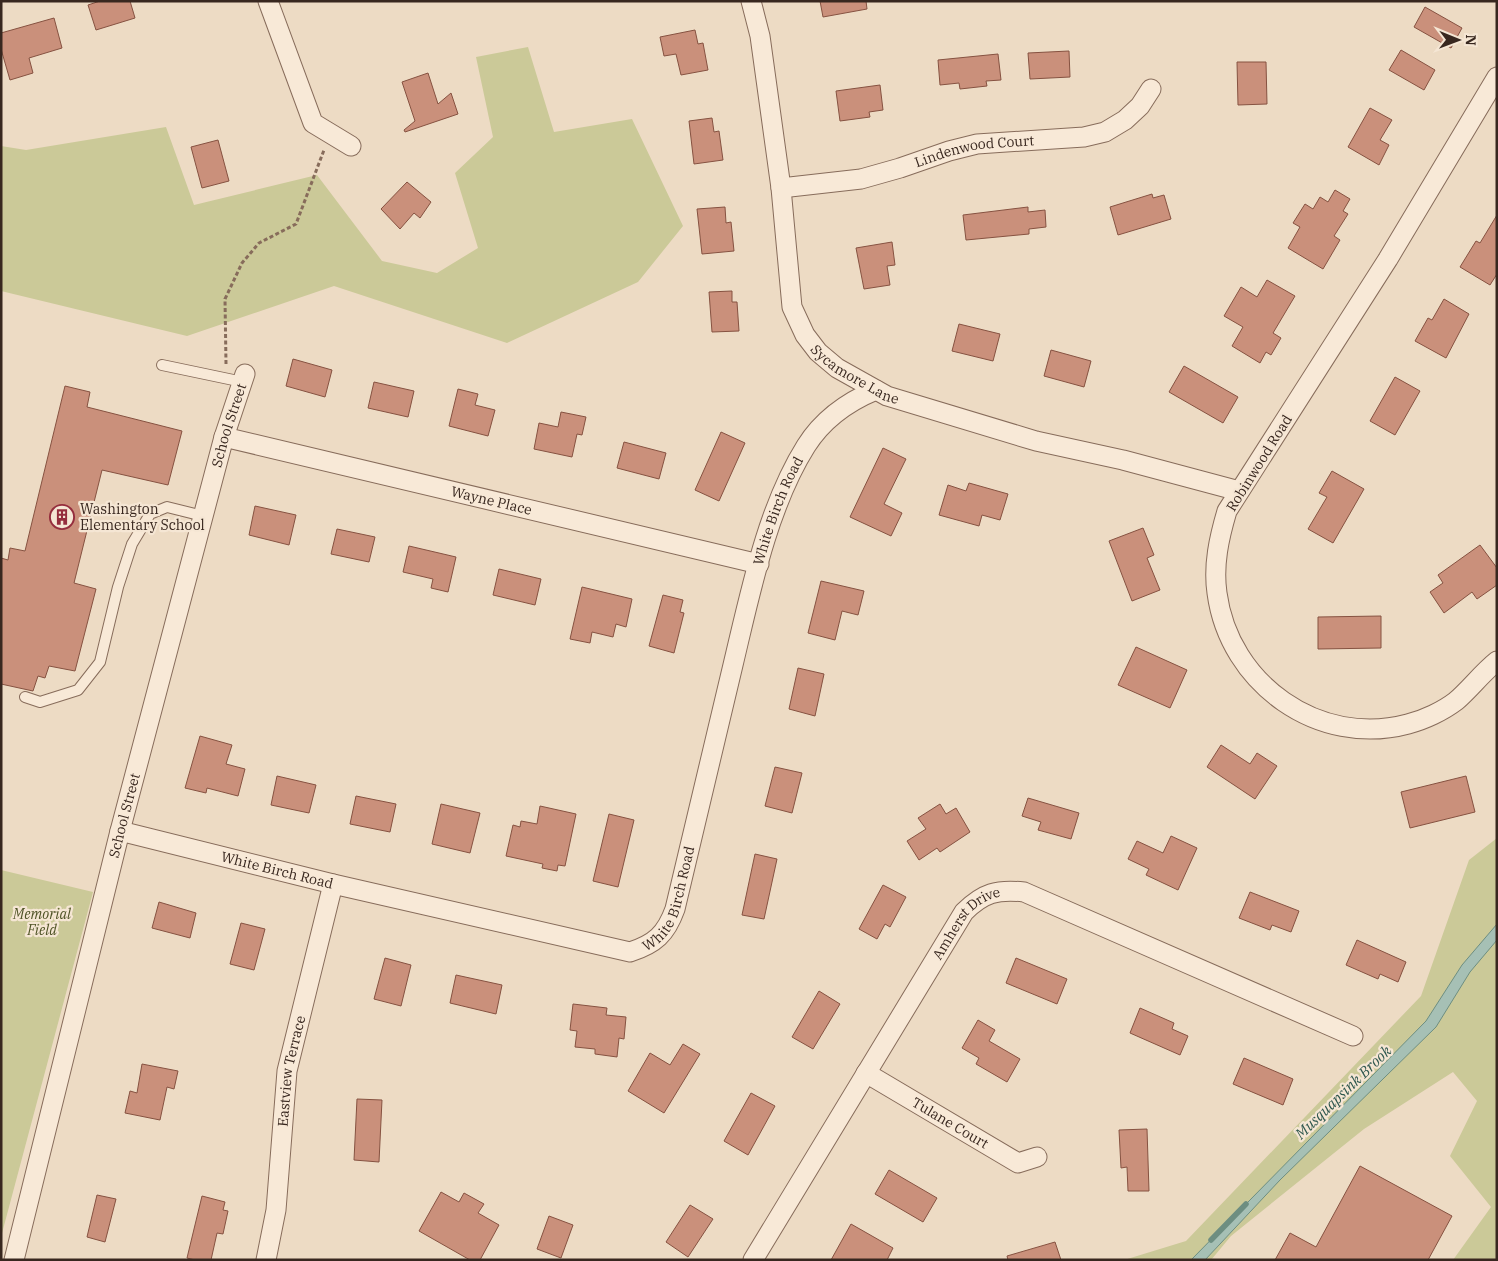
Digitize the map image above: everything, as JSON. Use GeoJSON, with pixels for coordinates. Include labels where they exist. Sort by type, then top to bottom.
{"type":"FeatureCollection","features":[{"type":"Feature","properties":{"kind":"street"},"geometry":{"type":"LineString","coordinates":[[268,1],[313,123],[351,146]]}},
{"type":"Feature","properties":{"kind":"street","name":"Sycamore Lane"},"geometry":{"type":"LineString","coordinates":[[751,1],[760,36],[781,188],[794,312],[805,335],[818,352],[836,368],[887,396],[1036,441],[1124,460],[1239,491]]}},
{"type":"Feature","properties":{"kind":"street","name":"Robinwood Road"},"geometry":{"type":"LineString","coordinates":[[1497,77],[1388,259],[1227,511],[1219,538],[1215,566],[1217,594],[1222,618],[1232,644],[1245,666],[1260,684],[1280,700],[1307,715],[1331,724],[1358,729],[1384,728],[1409,724],[1433,715],[1455,701],[1497,661]]}},
{"type":"Feature","properties":{"kind":"street","name":"Lindenwood Court"},"geometry":{"type":"LineString","coordinates":[[781,188],[861,179],[977,144],[1084,138],[1105,132],[1125,120],[1140,106],[1151,89]]}},
{"type":"Feature","properties":{"kind":"street","name":"School Street"},"geometry":{"type":"LineString","coordinates":[[14,1260],[120,831],[238,378]]}},
{"type":"Feature","properties":{"kind":"street","name":"White Birch Road"},"geometry":{"type":"LineString","coordinates":[[120,831],[333,884],[630,952],[646,947],[660,936],[670,922],[675,909],[737,647],[778,502],[806,447],[820,428],[837,411],[857,398],[876,390]]}},
{"type":"Feature","properties":{"kind":"street","name":"Wayne Place"},"geometry":{"type":"LineString","coordinates":[[224,437],[759,564]]}},
{"type":"Feature","properties":{"kind":"street","name":"Eastview Terrace"},"geometry":{"type":"LineString","coordinates":[[266,1260],[276,1210],[287,1072],[333,884]]}},
{"type":"Feature","properties":{"kind":"street","name":"Amherst Drive"},"geometry":{"type":"LineString","coordinates":[[753,1260],[964,912],[974,901],[990,893],[1006,890],[1024,892],[1353,1036]]}},
{"type":"Feature","properties":{"kind":"street","name":"Tulane Court"},"geometry":{"type":"LineString","coordinates":[[866,1073],[1018,1163],[1037,1157]]}},
{"type":"Feature","properties":{"kind":"lane"},"geometry":{"type":"LineString","coordinates":[[162,364],[238,378]]}},
{"type":"Feature","properties":{"kind":"lane"},"geometry":{"type":"LineString","coordinates":[[26,697],[40,702],[78,690],[100,662],[126,561],[132,544],[150,514],[168,507],[203,516]]}},
{"type":"Feature","properties":{"kind":"path"},"geometry":{"type":"LineString","coordinates":[[238,378],[225,299],[242,263],[259,243],[296,224],[330,134]]}},
{"type":"Feature","properties":{"kind":"green space"},"geometry":{"type":"Polygon","coordinates":[[[528,47],[554,132],[632,119],[683,226],[638,282],[507,343],[334,286],[187,336],[1,291],[1,146],[26,150],[166,127],[194,205],[317,175],[382,261],[437,273],[478,248],[455,173],[493,137],[476,57],[528,47]]]}},
{"type":"Feature","properties":{"kind":"green space"},"geometry":{"type":"Polygon","coordinates":[[[1497,838],[1497,1260],[1453,1260],[1491,1207],[1450,1156],[1477,1101],[1453,1072],[1364,1129],[1231,1236],[1211,1260],[1124,1260],[1186,1241],[1421,996],[1469,860],[1497,838]]]}},
{"type":"Feature","properties":{"kind":"green space","name":"Memorial Field"},"geometry":{"type":"Polygon","coordinates":[[[1,870],[93,892],[1,1237],[1,870]]]}},
{"type":"Feature","properties":{"kind":"shaded area"},"geometry":{"type":"Polygon","coordinates":[[[1497,924],[1497,940],[1470,972],[1436,1027],[1280,1180],[1205,1260],[1191,1260],[1426,1021],[1462,965],[1497,924]]]}},
{"type":"Feature","properties":{"kind":"building"},"geometry":{"type":"Polygon","coordinates":[[[100,1],[130,1],[135,18],[96,30],[88,5],[100,1]]]}},
{"type":"Feature","properties":{"kind":"building"},"geometry":{"type":"Polygon","coordinates":[[[820,1],[866,1],[867,9],[823,17],[820,1]]]}},
{"type":"Feature","properties":{"kind":"building"},"geometry":{"type":"Polygon","coordinates":[[[1425,7],[1462,28],[1451,48],[1414,27],[1425,7]]]}},
{"type":"Feature","properties":{"kind":"building"},"geometry":{"type":"Polygon","coordinates":[[[54,18],[62,48],[29,58],[33,73],[10,80],[1,49],[1,33],[54,18]]]}},
{"type":"Feature","properties":{"kind":"building"},"geometry":{"type":"Polygon","coordinates":[[[695,30],[698,44],[703,43],[708,70],[681,75],[676,54],[664,56],[660,37],[695,30]]]}},
{"type":"Feature","properties":{"kind":"building"},"geometry":{"type":"Polygon","coordinates":[[[1401,50],[1435,70],[1424,90],[1389,70],[1401,50]]]}},
{"type":"Feature","properties":{"kind":"building"},"geometry":{"type":"Polygon","coordinates":[[[1069,51],[1070,77],[1030,79],[1028,53],[1069,51]]]}},
{"type":"Feature","properties":{"kind":"building"},"geometry":{"type":"Polygon","coordinates":[[[998,54],[1001,80],[986,81],[987,86],[960,89],[959,83],[940,85],[938,60],[998,54]]]}},
{"type":"Feature","properties":{"kind":"building"},"geometry":{"type":"Polygon","coordinates":[[[1237,62],[1266,62],[1267,104],[1238,105],[1237,62]]]}},
{"type":"Feature","properties":{"kind":"building"},"geometry":{"type":"Polygon","coordinates":[[[428,73],[438,104],[451,93],[458,114],[405,132],[404,130],[415,121],[402,82],[428,73]]]}},
{"type":"Feature","properties":{"kind":"building"},"geometry":{"type":"Polygon","coordinates":[[[880,85],[883,110],[869,112],[870,117],[840,121],[836,91],[880,85]]]}},
{"type":"Feature","properties":{"kind":"building"},"geometry":{"type":"Polygon","coordinates":[[[1370,108],[1392,120],[1380,140],[1389,145],[1379,165],[1348,147],[1370,108]]]}},
{"type":"Feature","properties":{"kind":"building"},"geometry":{"type":"Polygon","coordinates":[[[712,118],[714,132],[719,131],[723,160],[694,164],[689,121],[712,118]]]}},
{"type":"Feature","properties":{"kind":"building"},"geometry":{"type":"Polygon","coordinates":[[[218,140],[229,181],[202,188],[191,147],[218,140]]]}},
{"type":"Feature","properties":{"kind":"building"},"geometry":{"type":"Polygon","coordinates":[[[407,182],[431,202],[420,218],[414,213],[400,229],[381,209],[407,182]]]}},
{"type":"Feature","properties":{"kind":"building"},"geometry":{"type":"Polygon","coordinates":[[[1335,190],[1350,199],[1343,211],[1348,214],[1334,236],[1340,240],[1323,269],[1288,248],[1300,227],[1293,223],[1305,204],[1313,209],[1320,197],[1328,202],[1335,190]]]}},
{"type":"Feature","properties":{"kind":"building"},"geometry":{"type":"Polygon","coordinates":[[[1152,194],[1153,198],[1164,195],[1171,219],[1118,235],[1110,207],[1152,194]]]}},
{"type":"Feature","properties":{"kind":"building"},"geometry":{"type":"Polygon","coordinates":[[[725,207],[726,223],[731,222],[734,251],[702,254],[697,209],[725,207]]]}},
{"type":"Feature","properties":{"kind":"building"},"geometry":{"type":"Polygon","coordinates":[[[1028,207],[1028,212],[1045,210],[1046,227],[1029,229],[1029,234],[966,240],[963,215],[1028,207]]]}},
{"type":"Feature","properties":{"kind":"building"},"geometry":{"type":"Polygon","coordinates":[[[1497,215],[1497,274],[1490,285],[1460,267],[1476,241],[1480,243],[1497,215]]]}},
{"type":"Feature","properties":{"kind":"building"},"geometry":{"type":"Polygon","coordinates":[[[892,242],[895,265],[887,266],[890,285],[864,289],[856,248],[892,242]]]}},
{"type":"Feature","properties":{"kind":"building"},"geometry":{"type":"Polygon","coordinates":[[[1267,280],[1295,296],[1273,333],[1281,338],[1271,355],[1266,352],[1260,363],[1232,346],[1243,327],[1224,316],[1241,287],[1257,297],[1267,280]]]}},
{"type":"Feature","properties":{"kind":"building"},"geometry":{"type":"Polygon","coordinates":[[[732,291],[732,302],[737,302],[739,331],[712,332],[709,292],[732,291]]]}},
{"type":"Feature","properties":{"kind":"building"},"geometry":{"type":"Polygon","coordinates":[[[1444,299],[1469,314],[1446,358],[1415,341],[1428,318],[1432,320],[1444,299]]]}},
{"type":"Feature","properties":{"kind":"building"},"geometry":{"type":"Polygon","coordinates":[[[959,324],[1000,334],[993,361],[952,351],[959,324]]]}},
{"type":"Feature","properties":{"kind":"building"},"geometry":{"type":"Polygon","coordinates":[[[1051,350],[1091,361],[1084,387],[1044,376],[1051,350]]]}},
{"type":"Feature","properties":{"kind":"building"},"geometry":{"type":"Polygon","coordinates":[[[293,359],[332,370],[325,397],[286,386],[293,359]]]}},
{"type":"Feature","properties":{"kind":"building"},"geometry":{"type":"Polygon","coordinates":[[[1184,366],[1238,397],[1223,423],[1169,392],[1184,366]]]}},
{"type":"Feature","properties":{"kind":"building"},"geometry":{"type":"Polygon","coordinates":[[[1395,377],[1420,391],[1395,435],[1370,421],[1395,377]]]}},
{"type":"Feature","properties":{"kind":"building"},"geometry":{"type":"Polygon","coordinates":[[[374,382],[414,391],[408,417],[368,408],[374,382]]]}},
{"type":"Feature","properties":{"kind":"building","name":"Washington Elementary School"},"geometry":{"type":"Polygon","coordinates":[[[65,386],[90,392],[87,407],[182,431],[168,485],[102,470],[74,583],[96,589],[75,671],[49,666],[45,678],[38,676],[33,691],[1,684],[1,558],[8,560],[10,548],[25,551],[65,386]]]}},
{"type":"Feature","properties":{"kind":"building"},"geometry":{"type":"Polygon","coordinates":[[[458,389],[478,394],[475,405],[495,410],[488,436],[449,426],[458,389]]]}},
{"type":"Feature","properties":{"kind":"building"},"geometry":{"type":"Polygon","coordinates":[[[561,412],[586,417],[582,435],[577,434],[572,457],[534,449],[539,423],[558,427],[561,412]]]}},
{"type":"Feature","properties":{"kind":"building"},"geometry":{"type":"Polygon","coordinates":[[[721,432],[745,443],[719,501],[695,490],[721,432]]]}},
{"type":"Feature","properties":{"kind":"building"},"geometry":{"type":"Polygon","coordinates":[[[624,442],[666,453],[659,479],[617,468],[624,442]]]}},
{"type":"Feature","properties":{"kind":"building"},"geometry":{"type":"Polygon","coordinates":[[[883,448],[906,459],[884,504],[902,513],[891,536],[850,517],[883,448]]]}},
{"type":"Feature","properties":{"kind":"building"},"geometry":{"type":"Polygon","coordinates":[[[1332,471],[1364,489],[1333,543],[1308,529],[1327,497],[1319,493],[1332,471]]]}},
{"type":"Feature","properties":{"kind":"building"},"geometry":{"type":"Polygon","coordinates":[[[969,483],[1008,494],[1000,520],[982,515],[979,526],[939,515],[948,485],[966,491],[969,483]]]}},
{"type":"Feature","properties":{"kind":"building"},"geometry":{"type":"Polygon","coordinates":[[[255,506],[296,515],[289,545],[249,535],[255,506]]]}},
{"type":"Feature","properties":{"kind":"building"},"geometry":{"type":"Polygon","coordinates":[[[1143,528],[1154,555],[1147,558],[1160,590],[1132,601],[1109,541],[1143,528]]]}},
{"type":"Feature","properties":{"kind":"building"},"geometry":{"type":"Polygon","coordinates":[[[337,529],[375,537],[369,562],[331,554],[337,529]]]}},
{"type":"Feature","properties":{"kind":"building"},"geometry":{"type":"Polygon","coordinates":[[[1480,545],[1497,568],[1497,585],[1477,599],[1472,592],[1444,613],[1430,592],[1443,583],[1438,575],[1480,545]]]}},
{"type":"Feature","properties":{"kind":"building"},"geometry":{"type":"Polygon","coordinates":[[[409,546],[456,557],[448,592],[431,588],[433,579],[403,572],[409,546]]]}},
{"type":"Feature","properties":{"kind":"building"},"geometry":{"type":"Polygon","coordinates":[[[499,569],[541,579],[535,605],[493,595],[499,569]]]}},
{"type":"Feature","properties":{"kind":"building"},"geometry":{"type":"Polygon","coordinates":[[[821,581],[864,591],[858,615],[842,611],[835,640],[808,633],[821,581]]]}},
{"type":"Feature","properties":{"kind":"building"},"geometry":{"type":"Polygon","coordinates":[[[582,587],[632,599],[626,627],[616,624],[613,637],[592,632],[590,643],[570,639],[582,587]]]}},
{"type":"Feature","properties":{"kind":"building"},"geometry":{"type":"Polygon","coordinates":[[[663,595],[683,600],[680,612],[684,613],[674,653],[649,646],[663,595]]]}},
{"type":"Feature","properties":{"kind":"building"},"geometry":{"type":"Polygon","coordinates":[[[1381,616],[1381,648],[1318,649],[1318,617],[1381,616]]]}},
{"type":"Feature","properties":{"kind":"building"},"geometry":{"type":"Polygon","coordinates":[[[1136,647],[1187,670],[1170,708],[1118,685],[1136,647]]]}},
{"type":"Feature","properties":{"kind":"building"},"geometry":{"type":"Polygon","coordinates":[[[798,668],[824,674],[815,716],[789,709],[798,668]]]}},
{"type":"Feature","properties":{"kind":"building"},"geometry":{"type":"Polygon","coordinates":[[[200,736],[232,745],[226,764],[245,769],[238,796],[207,788],[206,793],[185,788],[200,736]]]}},
{"type":"Feature","properties":{"kind":"building"},"geometry":{"type":"Polygon","coordinates":[[[1221,745],[1250,764],[1257,753],[1277,766],[1255,799],[1207,767],[1221,745]]]}},
{"type":"Feature","properties":{"kind":"building"},"geometry":{"type":"Polygon","coordinates":[[[775,767],[802,773],[792,813],[765,806],[775,767]]]}},
{"type":"Feature","properties":{"kind":"building"},"geometry":{"type":"Polygon","coordinates":[[[277,776],[316,785],[309,813],[271,805],[277,776]]]}},
{"type":"Feature","properties":{"kind":"building"},"geometry":{"type":"Polygon","coordinates":[[[1466,776],[1475,812],[1410,828],[1401,792],[1466,776]]]}},
{"type":"Feature","properties":{"kind":"building"},"geometry":{"type":"Polygon","coordinates":[[[356,796],[396,804],[390,832],[350,824],[356,796]]]}},
{"type":"Feature","properties":{"kind":"building"},"geometry":{"type":"Polygon","coordinates":[[[1028,798],[1079,813],[1071,839],[1038,830],[1041,822],[1022,816],[1028,798]]]}},
{"type":"Feature","properties":{"kind":"building"},"geometry":{"type":"Polygon","coordinates":[[[441,804],[480,813],[470,853],[432,844],[441,804]]]}},
{"type":"Feature","properties":{"kind":"building"},"geometry":{"type":"Polygon","coordinates":[[[940,804],[946,814],[956,808],[970,832],[940,852],[937,848],[919,860],[907,841],[926,829],[918,818],[940,804]]]}},
{"type":"Feature","properties":{"kind":"building"},"geometry":{"type":"Polygon","coordinates":[[[540,806],[576,814],[565,866],[558,865],[557,871],[542,868],[543,864],[506,856],[513,825],[520,827],[521,821],[537,824],[540,806]]]}},
{"type":"Feature","properties":{"kind":"building"},"geometry":{"type":"Polygon","coordinates":[[[609,814],[634,820],[618,887],[593,881],[609,814]]]}},
{"type":"Feature","properties":{"kind":"building"},"geometry":{"type":"Polygon","coordinates":[[[1171,836],[1197,848],[1178,890],[1146,875],[1149,869],[1128,859],[1137,841],[1163,853],[1171,836]]]}},
{"type":"Feature","properties":{"kind":"building"},"geometry":{"type":"Polygon","coordinates":[[[755,854],[777,859],[764,919],[742,915],[755,854]]]}},
{"type":"Feature","properties":{"kind":"building"},"geometry":{"type":"Polygon","coordinates":[[[883,885],[906,897],[890,927],[885,924],[877,939],[859,929],[883,885]]]}},
{"type":"Feature","properties":{"kind":"building"},"geometry":{"type":"Polygon","coordinates":[[[1250,892],[1299,911],[1291,932],[1272,925],[1270,930],[1239,918],[1250,892]]]}},
{"type":"Feature","properties":{"kind":"building"},"geometry":{"type":"Polygon","coordinates":[[[159,902],[196,913],[190,938],[152,928],[159,902]]]}},
{"type":"Feature","properties":{"kind":"building"},"geometry":{"type":"Polygon","coordinates":[[[241,923],[265,929],[254,970],[230,964],[241,923]]]}},
{"type":"Feature","properties":{"kind":"building"},"geometry":{"type":"Polygon","coordinates":[[[1357,940],[1406,962],[1398,982],[1380,974],[1378,979],[1346,965],[1357,940]]]}},
{"type":"Feature","properties":{"kind":"building"},"geometry":{"type":"Polygon","coordinates":[[[385,958],[411,965],[401,1006],[374,999],[385,958]]]}},
{"type":"Feature","properties":{"kind":"building"},"geometry":{"type":"Polygon","coordinates":[[[1016,958],[1067,979],[1057,1004],[1006,983],[1016,958]]]}},
{"type":"Feature","properties":{"kind":"building"},"geometry":{"type":"Polygon","coordinates":[[[456,975],[502,985],[496,1014],[450,1003],[456,975]]]}},
{"type":"Feature","properties":{"kind":"building"},"geometry":{"type":"Polygon","coordinates":[[[819,991],[840,1004],[813,1049],[792,1037],[819,991]]]}},
{"type":"Feature","properties":{"kind":"building"},"geometry":{"type":"Polygon","coordinates":[[[573,1004],[607,1008],[606,1015],[626,1017],[624,1039],[619,1038],[617,1057],[595,1054],[595,1049],[575,1047],[577,1031],[570,1030],[573,1004]]]}},
{"type":"Feature","properties":{"kind":"building"},"geometry":{"type":"Polygon","coordinates":[[[1140,1008],[1174,1023],[1172,1029],[1188,1036],[1180,1055],[1130,1033],[1140,1008]]]}},
{"type":"Feature","properties":{"kind":"building"},"geometry":{"type":"Polygon","coordinates":[[[978,1020],[995,1030],[989,1041],[1020,1059],[1007,1082],[976,1064],[979,1058],[962,1048],[978,1020]]]}},
{"type":"Feature","properties":{"kind":"building"},"geometry":{"type":"Polygon","coordinates":[[[683,1044],[700,1054],[664,1113],[628,1091],[650,1053],[670,1065],[683,1044]]]}},
{"type":"Feature","properties":{"kind":"building"},"geometry":{"type":"Polygon","coordinates":[[[1244,1058],[1293,1079],[1283,1105],[1233,1084],[1244,1058]]]}},
{"type":"Feature","properties":{"kind":"building"},"geometry":{"type":"Polygon","coordinates":[[[142,1064],[178,1071],[174,1089],[167,1087],[160,1120],[125,1113],[130,1091],[137,1093],[142,1064]]]}},
{"type":"Feature","properties":{"kind":"building"},"geometry":{"type":"Polygon","coordinates":[[[751,1093],[775,1106],[748,1155],[724,1141],[751,1093]]]}},
{"type":"Feature","properties":{"kind":"building"},"geometry":{"type":"Polygon","coordinates":[[[357,1099],[382,1100],[379,1162],[354,1160],[357,1099]]]}},
{"type":"Feature","properties":{"kind":"building"},"geometry":{"type":"Polygon","coordinates":[[[1147,1129],[1149,1191],[1128,1191],[1127,1167],[1121,1168],[1119,1130],[1147,1129]]]}},
{"type":"Feature","properties":{"kind":"building"},"geometry":{"type":"Polygon","coordinates":[[[1360,1166],[1452,1216],[1428,1260],[1275,1260],[1290,1233],[1316,1247],[1360,1166]]]}},
{"type":"Feature","properties":{"kind":"building"},"geometry":{"type":"Polygon","coordinates":[[[889,1170],[937,1198],[923,1222],[875,1194],[889,1170]]]}},
{"type":"Feature","properties":{"kind":"building"},"geometry":{"type":"Polygon","coordinates":[[[441,1192],[459,1202],[464,1193],[484,1204],[478,1213],[499,1225],[480,1260],[470,1260],[419,1231],[441,1192]]]}},
{"type":"Feature","properties":{"kind":"building"},"geometry":{"type":"Polygon","coordinates":[[[97,1195],[116,1199],[105,1242],[87,1237],[97,1195]]]}},
{"type":"Feature","properties":{"kind":"building"},"geometry":{"type":"Polygon","coordinates":[[[202,1196],[225,1202],[223,1210],[228,1211],[223,1234],[217,1233],[211,1260],[187,1258],[202,1196]]]}},
{"type":"Feature","properties":{"kind":"building"},"geometry":{"type":"Polygon","coordinates":[[[690,1205],[713,1219],[688,1257],[666,1242],[690,1205]]]}},
{"type":"Feature","properties":{"kind":"building"},"geometry":{"type":"Polygon","coordinates":[[[549,1216],[573,1225],[561,1258],[537,1249],[549,1216]]]}},
{"type":"Feature","properties":{"kind":"building"},"geometry":{"type":"Polygon","coordinates":[[[851,1224],[893,1248],[887,1260],[831,1260],[851,1224]]]}},
{"type":"Feature","properties":{"kind":"building"},"geometry":{"type":"Polygon","coordinates":[[[1055,1242],[1061,1260],[1008,1260],[1007,1256],[1055,1242]]]}},
{"type":"Feature","properties":{"kind":"waterway","name":"Musquapsink Brook"},"geometry":{"type":"LineString","coordinates":[[1211,1240],[1246,1204]]}},
{"type":"Feature","properties":{"kind":"place","name":"Washington Elementary School"},"geometry":{"type":"Point","coordinates":[62,517]}}]}
